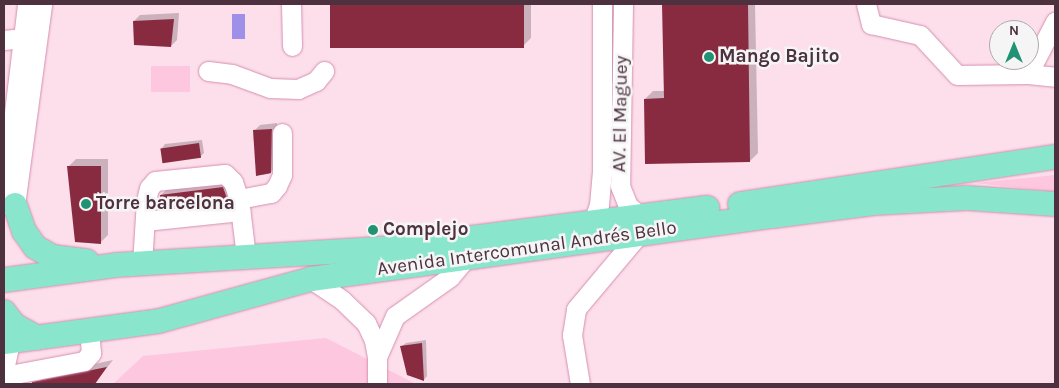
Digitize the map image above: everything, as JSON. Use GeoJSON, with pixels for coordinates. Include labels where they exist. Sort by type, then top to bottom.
{"type":"FeatureCollection","features":[{"type":"Feature","properties":{"kind":"main road","name":"Avenida Intercomunal Andrés Bello"},"geometry":{"type":"LineString","coordinates":[[7,342],[159,321],[311,279],[466,258],[640,225],[1055,157]]}},
{"type":"Feature","properties":{"kind":"main road","name":"Avenida Intercomunal Andrés Bello"},"geometry":{"type":"LineString","coordinates":[[4,280],[116,265],[393,248],[593,222],[640,225],[874,203],[967,198],[1055,204]]}},
{"type":"Feature","properties":{"kind":"main road"},"geometry":{"type":"LineString","coordinates":[[8,201],[35,247],[53,256],[116,265]]}},
{"type":"Feature","properties":{"kind":"main road"},"geometry":{"type":"LineString","coordinates":[[4,312],[14,325],[37,338]]}},
{"type":"Feature","properties":{"kind":"street"},"geometry":{"type":"LineString","coordinates":[[8,201],[21,38],[27,4]]}},
{"type":"Feature","properties":{"kind":"street"},"geometry":{"type":"LineString","coordinates":[[21,38],[42,4]]}},
{"type":"Feature","properties":{"kind":"street"},"geometry":{"type":"LineString","coordinates":[[291,4],[292,46]]}},
{"type":"Feature","properties":{"kind":"street"},"geometry":{"type":"LineString","coordinates":[[602,4],[623,4]]}},
{"type":"Feature","properties":{"kind":"street","name":"AV. El Maguey"},"geometry":{"type":"LineString","coordinates":[[593,222],[599,205],[602,173],[602,4]]}},
{"type":"Feature","properties":{"kind":"street","name":"AV. El Maguey"},"geometry":{"type":"LineString","coordinates":[[623,4],[620,186],[628,206],[640,225]]}},
{"type":"Feature","properties":{"kind":"street"},"geometry":{"type":"LineString","coordinates":[[866,4],[870,24],[920,35],[957,75],[1028,74],[1055,77]]}},
{"type":"Feature","properties":{"kind":"street"},"geometry":{"type":"LineString","coordinates":[[1028,74],[1055,22]]}},
{"type":"Feature","properties":{"kind":"street"},"geometry":{"type":"LineString","coordinates":[[208,71],[232,74],[270,88],[298,89],[316,81],[324,71]]}},
{"type":"Feature","properties":{"kind":"street"},"geometry":{"type":"LineString","coordinates":[[145,221],[240,205],[271,193],[282,175],[282,133]]}},
{"type":"Feature","properties":{"kind":"street"},"geometry":{"type":"LineString","coordinates":[[142,264],[149,188],[155,181],[225,174],[233,182],[240,205],[246,257]]}},
{"type":"Feature","properties":{"kind":"street"},"geometry":{"type":"LineString","coordinates":[[580,384],[572,335],[576,309],[640,225]]}},
{"type":"Feature","properties":{"kind":"street"},"geometry":{"type":"LineString","coordinates":[[376,357],[395,316],[450,277],[466,258]]}},
{"type":"Feature","properties":{"kind":"street"},"geometry":{"type":"LineString","coordinates":[[311,279],[342,300],[366,323],[374,340],[377,384]]}},
{"type":"Feature","properties":{"kind":"street"},"geometry":{"type":"LineString","coordinates":[[4,376],[84,361],[91,353],[88,332]]}},
{"type":"Feature","properties":{"kind":"street"},"geometry":{"type":"LineString","coordinates":[[4,370],[7,342]]}},
{"type":"Feature","properties":{"kind":"shaded area"},"geometry":{"type":"Polygon","coordinates":[[[232,14],[245,14],[245,39],[232,39],[232,14]]]}},
{"type":"Feature","properties":{"kind":"shaded area"},"geometry":{"type":"Polygon","coordinates":[[[151,66],[190,66],[190,92],[151,92],[151,66]]]}},
{"type":"Feature","properties":{"kind":"shaded area"},"geometry":{"type":"Polygon","coordinates":[[[1055,175],[1055,192],[976,183],[1055,175]]]}},
{"type":"Feature","properties":{"kind":"shaded area"},"geometry":{"type":"Polygon","coordinates":[[[326,338],[416,384],[113,384],[143,356],[326,338]]]}},
{"type":"Feature","properties":{"kind":"building"},"geometry":{"type":"Polygon","coordinates":[[[330,4],[524,4],[524,48],[330,48],[330,4]]]}},
{"type":"Feature","properties":{"kind":"building"},"geometry":{"type":"Polygon","coordinates":[[[662,4],[748,4],[750,162],[645,164],[644,99],[664,98],[662,4]]]}},
{"type":"Feature","properties":{"kind":"building"},"geometry":{"type":"Polygon","coordinates":[[[174,19],[171,47],[134,45],[133,21],[174,19]]]}},
{"type":"Feature","properties":{"kind":"building"},"geometry":{"type":"Polygon","coordinates":[[[272,129],[271,173],[256,176],[253,130],[272,129]]]}},
{"type":"Feature","properties":{"kind":"building"},"geometry":{"type":"Polygon","coordinates":[[[199,143],[201,158],[162,163],[160,148],[199,143]]]}},
{"type":"Feature","properties":{"kind":"building","name":"Torre barcelona"},"geometry":{"type":"Polygon","coordinates":[[[67,166],[101,166],[101,244],[75,242],[67,166]]]}},
{"type":"Feature","properties":{"kind":"building"},"geometry":{"type":"Polygon","coordinates":[[[223,187],[228,201],[161,208],[160,195],[223,187]]]}},
{"type":"Feature","properties":{"kind":"building"},"geometry":{"type":"Polygon","coordinates":[[[422,343],[424,381],[407,375],[400,346],[422,343]]]}},
{"type":"Feature","properties":{"kind":"building"},"geometry":{"type":"Polygon","coordinates":[[[107,367],[95,384],[32,384],[32,382],[107,367]]]}},
{"type":"Feature","properties":{"kind":"place","name":"Mango Bajito"},"geometry":{"type":"Point","coordinates":[709,57]}},
{"type":"Feature","properties":{"kind":"place","name":"Torre barcelona"},"geometry":{"type":"Point","coordinates":[86,204]}},
{"type":"Feature","properties":{"kind":"place","name":"Complejo"},"geometry":{"type":"Point","coordinates":[373,230]}}]}
